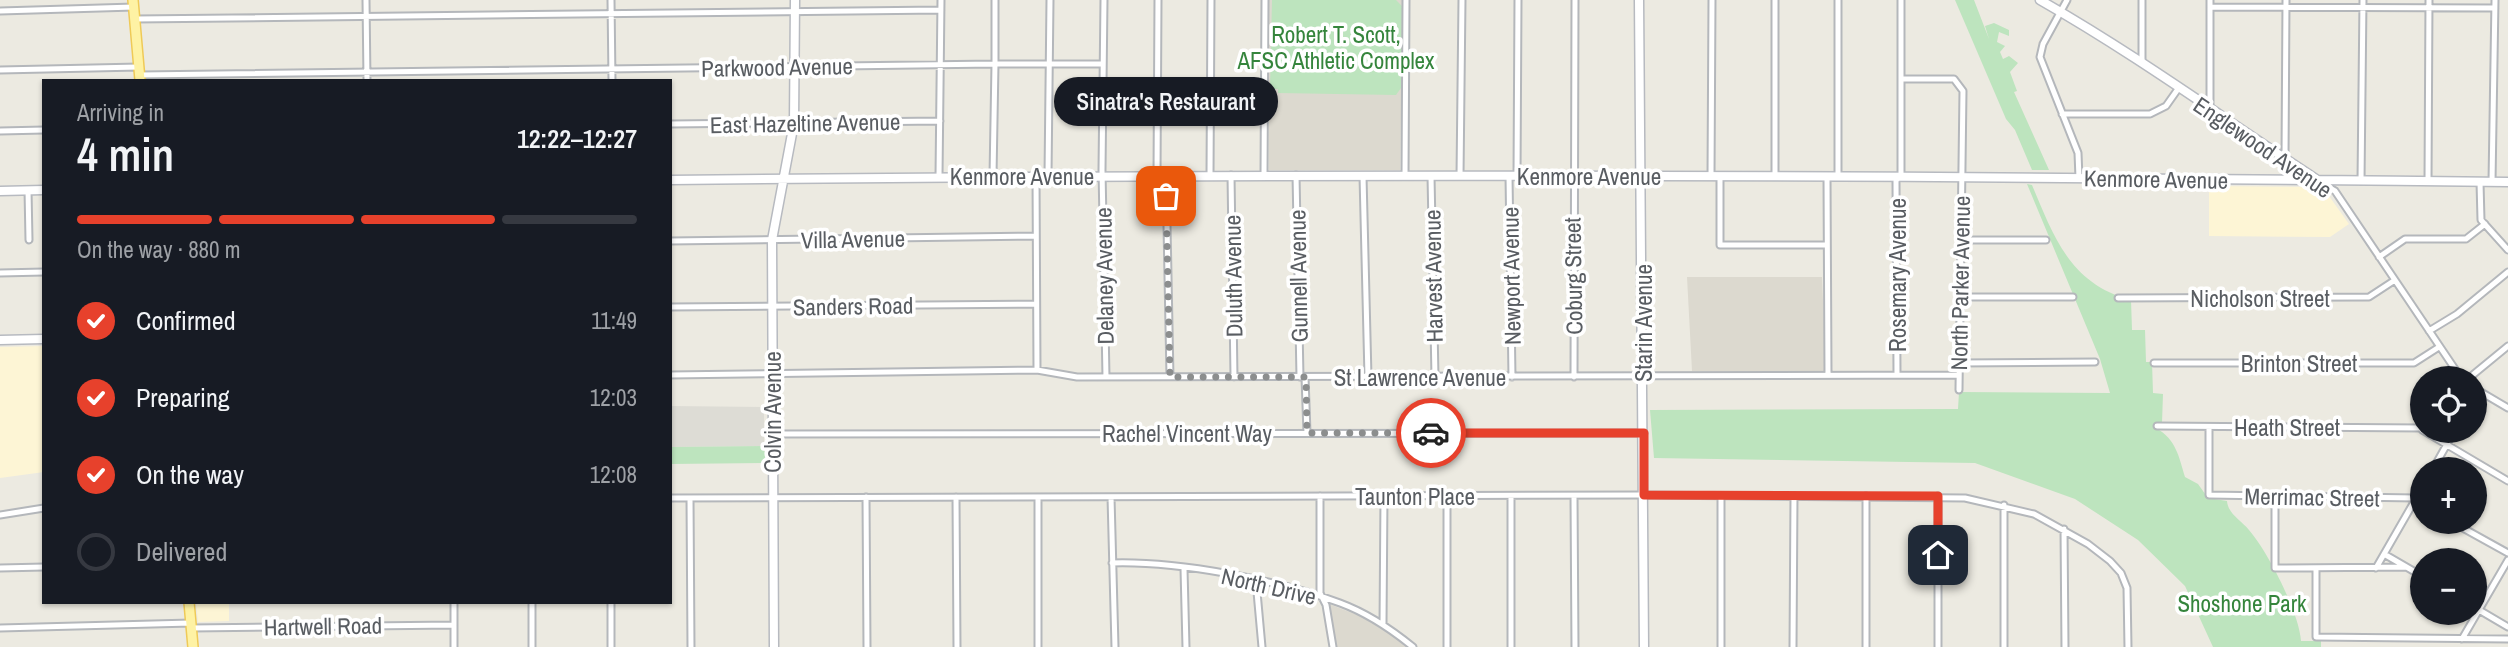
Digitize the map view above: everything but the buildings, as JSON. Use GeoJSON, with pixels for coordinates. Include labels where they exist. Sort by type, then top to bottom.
{"type":"FeatureCollection","features":[{"type":"Feature","properties":{"kind":"main road","name":"Colvin Avenue"},"geometry":{"type":"LineString","coordinates":[[774,647],[772,240],[794,123],[795,0]]}},
{"type":"Feature","properties":{"kind":"main road","name":"Starin Avenue"},"geometry":{"type":"LineString","coordinates":[[1639,0],[1643,176],[1644,647]]}},
{"type":"Feature","properties":{"kind":"main road","name":"Englewood Avenue"},"geometry":{"type":"LineString","coordinates":[[2040,0],[2142,63],[2210,111],[2318,180]]}},
{"type":"Feature","properties":{"kind":"main road"},"geometry":{"type":"LineString","coordinates":[[133,4],[140,74]]}},
{"type":"Feature","properties":{"kind":"main road","name":"Kenmore Avenue"},"geometry":{"type":"LineString","coordinates":[[672,180],[1264,175],[1899,176],[2508,182]]}},
{"type":"Feature","properties":{"kind":"main road"},"geometry":{"type":"LineString","coordinates":[[0,191],[42,190]]}},
{"type":"Feature","properties":{"kind":"main road"},"geometry":{"type":"LineString","coordinates":[[0,340],[42,339]]}},
{"type":"Feature","properties":{"kind":"main road"},"geometry":{"type":"LineString","coordinates":[[189,604],[193,647]]}},
{"type":"Feature","properties":{"kind":"street"},"geometry":{"type":"LineString","coordinates":[[366,0],[367,79]]}},
{"type":"Feature","properties":{"kind":"street"},"geometry":{"type":"LineString","coordinates":[[611,0],[612,79]]}},
{"type":"Feature","properties":{"kind":"street"},"geometry":{"type":"LineString","coordinates":[[939,176],[941,0]]}},
{"type":"Feature","properties":{"kind":"street"},"geometry":{"type":"LineString","coordinates":[[993,176],[995,0]]}},
{"type":"Feature","properties":{"kind":"street"},"geometry":{"type":"LineString","coordinates":[[1048,175],[1050,0]]}},
{"type":"Feature","properties":{"kind":"street","name":"Delaney Avenue"},"geometry":{"type":"LineString","coordinates":[[1104,0],[1102,175],[1105,377]]}},
{"type":"Feature","properties":{"kind":"street"},"geometry":{"type":"LineString","coordinates":[[1158,0],[1161,175],[1170,377]]}},
{"type":"Feature","properties":{"kind":"street"},"geometry":{"type":"LineString","coordinates":[[1210,175],[1211,0]]}},
{"type":"Feature","properties":{"kind":"street"},"geometry":{"type":"LineString","coordinates":[[1264,175],[1265,0]]}},
{"type":"Feature","properties":{"kind":"street"},"geometry":{"type":"LineString","coordinates":[[1405,176],[1406,0]]}},
{"type":"Feature","properties":{"kind":"street"},"geometry":{"type":"LineString","coordinates":[[1460,176],[1462,0]]}},
{"type":"Feature","properties":{"kind":"street","name":"Newport Avenue"},"geometry":{"type":"LineString","coordinates":[[1512,377],[1513,176],[1518,0]]}},
{"type":"Feature","properties":{"kind":"street","name":"Coburg Street"},"geometry":{"type":"LineString","coordinates":[[1574,377],[1575,0]]}},
{"type":"Feature","properties":{"kind":"street"},"geometry":{"type":"LineString","coordinates":[[1712,0],[1720,245],[1827,244]]}},
{"type":"Feature","properties":{"kind":"street"},"geometry":{"type":"LineString","coordinates":[[1775,0],[1775,176]]}},
{"type":"Feature","properties":{"kind":"street"},"geometry":{"type":"LineString","coordinates":[[1838,0],[1838,176]]}},
{"type":"Feature","properties":{"kind":"street","name":"Rosemary Avenue"},"geometry":{"type":"LineString","coordinates":[[1897,375],[1901,0]]}},
{"type":"Feature","properties":{"kind":"street"},"geometry":{"type":"LineString","coordinates":[[2067,0],[2043,44],[2040,57],[2078,153],[2080,178]]}},
{"type":"Feature","properties":{"kind":"street"},"geometry":{"type":"LineString","coordinates":[[2142,0],[2142,63]]}},
{"type":"Feature","properties":{"kind":"street"},"geometry":{"type":"LineString","coordinates":[[2361,181],[2363,0]]}},
{"type":"Feature","properties":{"kind":"street"},"geometry":{"type":"LineString","coordinates":[[2428,181],[2430,0]]}},
{"type":"Feature","properties":{"kind":"street"},"geometry":{"type":"LineString","coordinates":[[2493,182],[2495,0]]}},
{"type":"Feature","properties":{"kind":"street"},"geometry":{"type":"LineString","coordinates":[[2210,111],[2210,3],[2362,8],[2495,8]]}},
{"type":"Feature","properties":{"kind":"street"},"geometry":{"type":"LineString","coordinates":[[0,10],[133,4]]}},
{"type":"Feature","properties":{"kind":"street"},"geometry":{"type":"LineString","coordinates":[[2285,159],[2286,4]]}},
{"type":"Feature","properties":{"kind":"street"},"geometry":{"type":"LineString","coordinates":[[135,19],[941,10]]}},
{"type":"Feature","properties":{"kind":"street","name":"Parkwood Avenue"},"geometry":{"type":"LineString","coordinates":[[0,70],[140,74],[1103,64]]}},
{"type":"Feature","properties":{"kind":"street","name":"North Parker Avenue"},"geometry":{"type":"LineString","coordinates":[[1901,79],[1954,79],[1964,91],[1959,390]]}},
{"type":"Feature","properties":{"kind":"street"},"geometry":{"type":"LineString","coordinates":[[2062,114],[2150,114],[2166,106],[2178,89]]}},
{"type":"Feature","properties":{"kind":"street","name":"East Hazeltine Avenue"},"geometry":{"type":"LineString","coordinates":[[672,124],[940,121]]}},
{"type":"Feature","properties":{"kind":"street"},"geometry":{"type":"LineString","coordinates":[[0,131],[42,130]]}},
{"type":"Feature","properties":{"kind":"street"},"geometry":{"type":"LineString","coordinates":[[1035,175],[1037,370]]}},
{"type":"Feature","properties":{"kind":"street","name":"Duluth Avenue"},"geometry":{"type":"LineString","coordinates":[[1231,175],[1234,377]]}},
{"type":"Feature","properties":{"kind":"street","name":"Gunnell Avenue"},"geometry":{"type":"LineString","coordinates":[[1296,176],[1307,433]]}},
{"type":"Feature","properties":{"kind":"street"},"geometry":{"type":"LineString","coordinates":[[1363,176],[1368,377]]}},
{"type":"Feature","properties":{"kind":"street","name":"Harvest Avenue"},"geometry":{"type":"LineString","coordinates":[[1431,176],[1435,377]]}},
{"type":"Feature","properties":{"kind":"street"},"geometry":{"type":"LineString","coordinates":[[1827,176],[1828,375]]}},
{"type":"Feature","properties":{"kind":"street","name":"Englewood Avenue"},"geometry":{"type":"LineString","coordinates":[[2318,180],[2335,191],[2453,366]]}},
{"type":"Feature","properties":{"kind":"street"},"geometry":{"type":"LineString","coordinates":[[2480,182],[2480,213],[2485,224],[2508,250]]}},
{"type":"Feature","properties":{"kind":"street"},"geometry":{"type":"LineString","coordinates":[[28,190],[29,240]]}},
{"type":"Feature","properties":{"kind":"street"},"geometry":{"type":"LineString","coordinates":[[2379,257],[2405,240],[2466,239],[2485,224]]}},
{"type":"Feature","properties":{"kind":"street","name":"Villa Avenue"},"geometry":{"type":"LineString","coordinates":[[672,241],[1036,236]]}},
{"type":"Feature","properties":{"kind":"street"},"geometry":{"type":"LineString","coordinates":[[1961,240],[2046,240]]}},
{"type":"Feature","properties":{"kind":"street"},"geometry":{"type":"LineString","coordinates":[[0,274],[42,272]]}},
{"type":"Feature","properties":{"kind":"street"},"geometry":{"type":"LineString","coordinates":[[2429,331],[2457,314],[2508,272]]}},
{"type":"Feature","properties":{"kind":"street","name":"Nicholson Street"},"geometry":{"type":"LineString","coordinates":[[2118,298],[2369,297],[2395,280]]}},
{"type":"Feature","properties":{"kind":"street"},"geometry":{"type":"LineString","coordinates":[[1960,297],[2073,297]]}},
{"type":"Feature","properties":{"kind":"street","name":"Sanders Road"},"geometry":{"type":"LineString","coordinates":[[672,307],[1036,304]]}},
{"type":"Feature","properties":{"kind":"street"},"geometry":{"type":"LineString","coordinates":[[2484,366],[2508,346]]}},
{"type":"Feature","properties":{"kind":"street","name":"Brinton Street"},"geometry":{"type":"LineString","coordinates":[[2154,363],[2414,363],[2439,347]]}},
{"type":"Feature","properties":{"kind":"street"},"geometry":{"type":"LineString","coordinates":[[1959,363],[2095,362]]}},
{"type":"Feature","properties":{"kind":"street","name":"St Lawrence Avenue"},"geometry":{"type":"LineString","coordinates":[[672,375],[1037,370],[1072,377],[1959,375]]}},
{"type":"Feature","properties":{"kind":"street"},"geometry":{"type":"LineString","coordinates":[[2487,396],[2508,408]]}},
{"type":"Feature","properties":{"kind":"street","name":"Heath Street"},"geometry":{"type":"LineString","coordinates":[[2157,426],[2410,429]]}},
{"type":"Feature","properties":{"kind":"street","name":"Merrimac Street"},"geometry":{"type":"LineString","coordinates":[[2209,426],[2209,495],[2410,500]]}},
{"type":"Feature","properties":{"kind":"street","name":"Rachel Vincent Way"},"geometry":{"type":"LineString","coordinates":[[773,434],[1644,433]]}},
{"type":"Feature","properties":{"kind":"street","name":"Heath Street"},"geometry":{"type":"LineString","coordinates":[[2444,443],[2508,481]]}},
{"type":"Feature","properties":{"kind":"street"},"geometry":{"type":"LineString","coordinates":[[2440,457],[2447,445]]}},
{"type":"Feature","properties":{"kind":"street"},"geometry":{"type":"LineString","coordinates":[[1320,496],[1321,597],[1334,647]]}},
{"type":"Feature","properties":{"kind":"street"},"geometry":{"type":"LineString","coordinates":[[1383,625],[1384,496]]}},
{"type":"Feature","properties":{"kind":"street"},"geometry":{"type":"LineString","coordinates":[[1447,496],[1447,647]]}},
{"type":"Feature","properties":{"kind":"street"},"geometry":{"type":"LineString","coordinates":[[1511,496],[1511,647]]}},
{"type":"Feature","properties":{"kind":"street"},"geometry":{"type":"LineString","coordinates":[[1574,496],[1575,647]]}},
{"type":"Feature","properties":{"kind":"street"},"geometry":{"type":"LineString","coordinates":[[1721,496],[1721,647]]}},
{"type":"Feature","properties":{"kind":"street"},"geometry":{"type":"LineString","coordinates":[[1793,647],[1794,496]]}},
{"type":"Feature","properties":{"kind":"street"},"geometry":{"type":"LineString","coordinates":[[1866,496],[1866,647]]}},
{"type":"Feature","properties":{"kind":"street"},"geometry":{"type":"LineString","coordinates":[[1937,647],[1938,496]]}},
{"type":"Feature","properties":{"kind":"street","name":"Taunton Place"},"geometry":{"type":"LineString","coordinates":[[672,498],[1938,496],[2004,505],[2064,529],[2110,561],[2121,573],[2127,589],[2128,647]]}},
{"type":"Feature","properties":{"kind":"street"},"geometry":{"type":"LineString","coordinates":[[956,497],[957,647]]}},
{"type":"Feature","properties":{"kind":"street"},"geometry":{"type":"LineString","coordinates":[[1038,497],[1038,647]]}},
{"type":"Feature","properties":{"kind":"street"},"geometry":{"type":"LineString","coordinates":[[1111,497],[1115,647]]}},
{"type":"Feature","properties":{"kind":"street"},"geometry":{"type":"LineString","coordinates":[[2275,497],[2275,568],[2406,567]]}},
{"type":"Feature","properties":{"kind":"street"},"geometry":{"type":"LineString","coordinates":[[690,498],[691,647]]}},
{"type":"Feature","properties":{"kind":"street"},"geometry":{"type":"LineString","coordinates":[[866,498],[867,647]]}},
{"type":"Feature","properties":{"kind":"street"},"geometry":{"type":"LineString","coordinates":[[2004,505],[2004,647]]}},
{"type":"Feature","properties":{"kind":"street"},"geometry":{"type":"LineString","coordinates":[[0,515],[42,508]]}},
{"type":"Feature","properties":{"kind":"street"},"geometry":{"type":"LineString","coordinates":[[2376,568],[2410,509]]}},
{"type":"Feature","properties":{"kind":"street"},"geometry":{"type":"LineString","coordinates":[[2064,529],[2065,647]]}},
{"type":"Feature","properties":{"kind":"street"},"geometry":{"type":"LineString","coordinates":[[2473,534],[2508,554]]}},
{"type":"Feature","properties":{"kind":"street"},"geometry":{"type":"LineString","coordinates":[[2384,554],[2410,569]]}},
{"type":"Feature","properties":{"kind":"street"},"geometry":{"type":"LineString","coordinates":[[2487,593],[2508,560]]}},
{"type":"Feature","properties":{"kind":"street","name":"North Drive"},"geometry":{"type":"LineString","coordinates":[[1112,563],[1184,569],[1256,581],[1321,597],[1353,608],[1413,647]]}},
{"type":"Feature","properties":{"kind":"street"},"geometry":{"type":"LineString","coordinates":[[0,568],[42,567]]}},
{"type":"Feature","properties":{"kind":"street"},"geometry":{"type":"LineString","coordinates":[[2316,568],[2316,637],[2508,639]]}},
{"type":"Feature","properties":{"kind":"street"},"geometry":{"type":"LineString","coordinates":[[1184,569],[1186,647]]}},
{"type":"Feature","properties":{"kind":"street"},"geometry":{"type":"LineString","coordinates":[[1256,581],[1262,647]]}},
{"type":"Feature","properties":{"kind":"street"},"geometry":{"type":"LineString","coordinates":[[454,604],[454,647]]}},
{"type":"Feature","properties":{"kind":"street"},"geometry":{"type":"LineString","coordinates":[[532,604],[533,647]]}},
{"type":"Feature","properties":{"kind":"street"},"geometry":{"type":"LineString","coordinates":[[611,604],[611,647]]}},
{"type":"Feature","properties":{"kind":"street"},"geometry":{"type":"LineString","coordinates":[[2487,614],[2508,627]]}},
{"type":"Feature","properties":{"kind":"street","name":"Hartwell Road"},"geometry":{"type":"LineString","coordinates":[[0,628],[454,625]]}},
{"type":"Feature","properties":{"kind":"street"},"geometry":{"type":"LineString","coordinates":[[2462,639],[2469,625]]}},
{"type":"Feature","properties":{"kind":"shaded area"},"geometry":{"type":"Polygon","coordinates":[[[1269,0],[1403,0],[1400,170],[1269,170],[1269,0]]]}},
{"type":"Feature","properties":{"kind":"shaded area"},"geometry":{"type":"Polygon","coordinates":[[[2209,186],[2317,187],[2329,196],[2349,224],[2330,237],[2209,236],[2209,186]]]}},
{"type":"Feature","properties":{"kind":"shaded area"},"geometry":{"type":"Polygon","coordinates":[[[1687,277],[1822,277],[1826,372],[1692,371],[1687,277]]]}},
{"type":"Feature","properties":{"kind":"shaded area"},"geometry":{"type":"Polygon","coordinates":[[[42,346],[42,472],[0,478],[0,347],[42,346]]]}},
{"type":"Feature","properties":{"kind":"shaded area"},"geometry":{"type":"Polygon","coordinates":[[[672,406],[764,407],[764,446],[672,447],[672,406]]]}},
{"type":"Feature","properties":{"kind":"shaded area"},"geometry":{"type":"Polygon","coordinates":[[[196,604],[229,604],[229,621],[198,622],[196,604]]]}},
{"type":"Feature","properties":{"kind":"shaded area"},"geometry":{"type":"Polygon","coordinates":[[[1329,604],[1365,618],[1410,647],[1337,647],[1329,604]]]}},
{"type":"Feature","properties":{"kind":"green space","name":"Robert T. Scott, AFSC Athletic Complex"},"geometry":{"type":"Polygon","coordinates":[[[1272,0],[1396,0],[1402,6],[1401,88],[1396,95],[1278,93],[1278,89],[1270,89],[1272,0]]]}},
{"type":"Feature","properties":{"kind":"green space"},"geometry":{"type":"Polygon","coordinates":[[[1955,0],[1974,0],[1989,39],[1985,26],[1994,23],[2009,30],[2009,36],[1999,32],[1997,42],[2005,46],[2000,52],[2003,59],[2009,56],[2018,63],[2010,72],[2017,91],[2014,92],[2049,170],[2032,170],[2015,130],[2006,119],[1955,0]]]}},
{"type":"Feature","properties":{"kind":"green space","name":"Shoshone Park"},"geometry":{"type":"Polygon","coordinates":[[[2027,184],[2032,185],[2057,240],[2079,270],[2110,293],[2131,300],[2132,330],[2145,330],[2146,362],[2152,362],[2153,393],[2163,394],[2162,423],[2156,423],[2156,428],[2172,443],[2185,477],[2198,484],[2208,498],[2227,501],[2232,513],[2257,540],[2289,599],[2301,641],[2321,641],[2321,647],[2213,647],[2185,586],[2138,540],[2075,499],[1975,463],[1654,458],[1650,410],[1958,409],[1959,392],[2110,393],[2100,359],[2027,184]]]}},
{"type":"Feature","properties":{"kind":"green space"},"geometry":{"type":"Polygon","coordinates":[[[764,446],[766,463],[672,464],[672,447],[764,446]]]}},
{"type":"Feature","properties":{"kind":"way so far"},"geometry":{"type":"LineString","coordinates":[[1166,196],[1170,377],[1306,377],[1307,433],[1431,433]]}},
{"type":"Feature","properties":{"kind":"place","name":"Sinatra's Restaurant"},"geometry":{"type":"Point","coordinates":[1166,196]}},
{"type":"Feature","properties":{"kind":"route"},"geometry":{"type":"LineString","coordinates":[[1431,433],[1644,433],[1644,495],[1938,496],[1938,555]]}}]}
